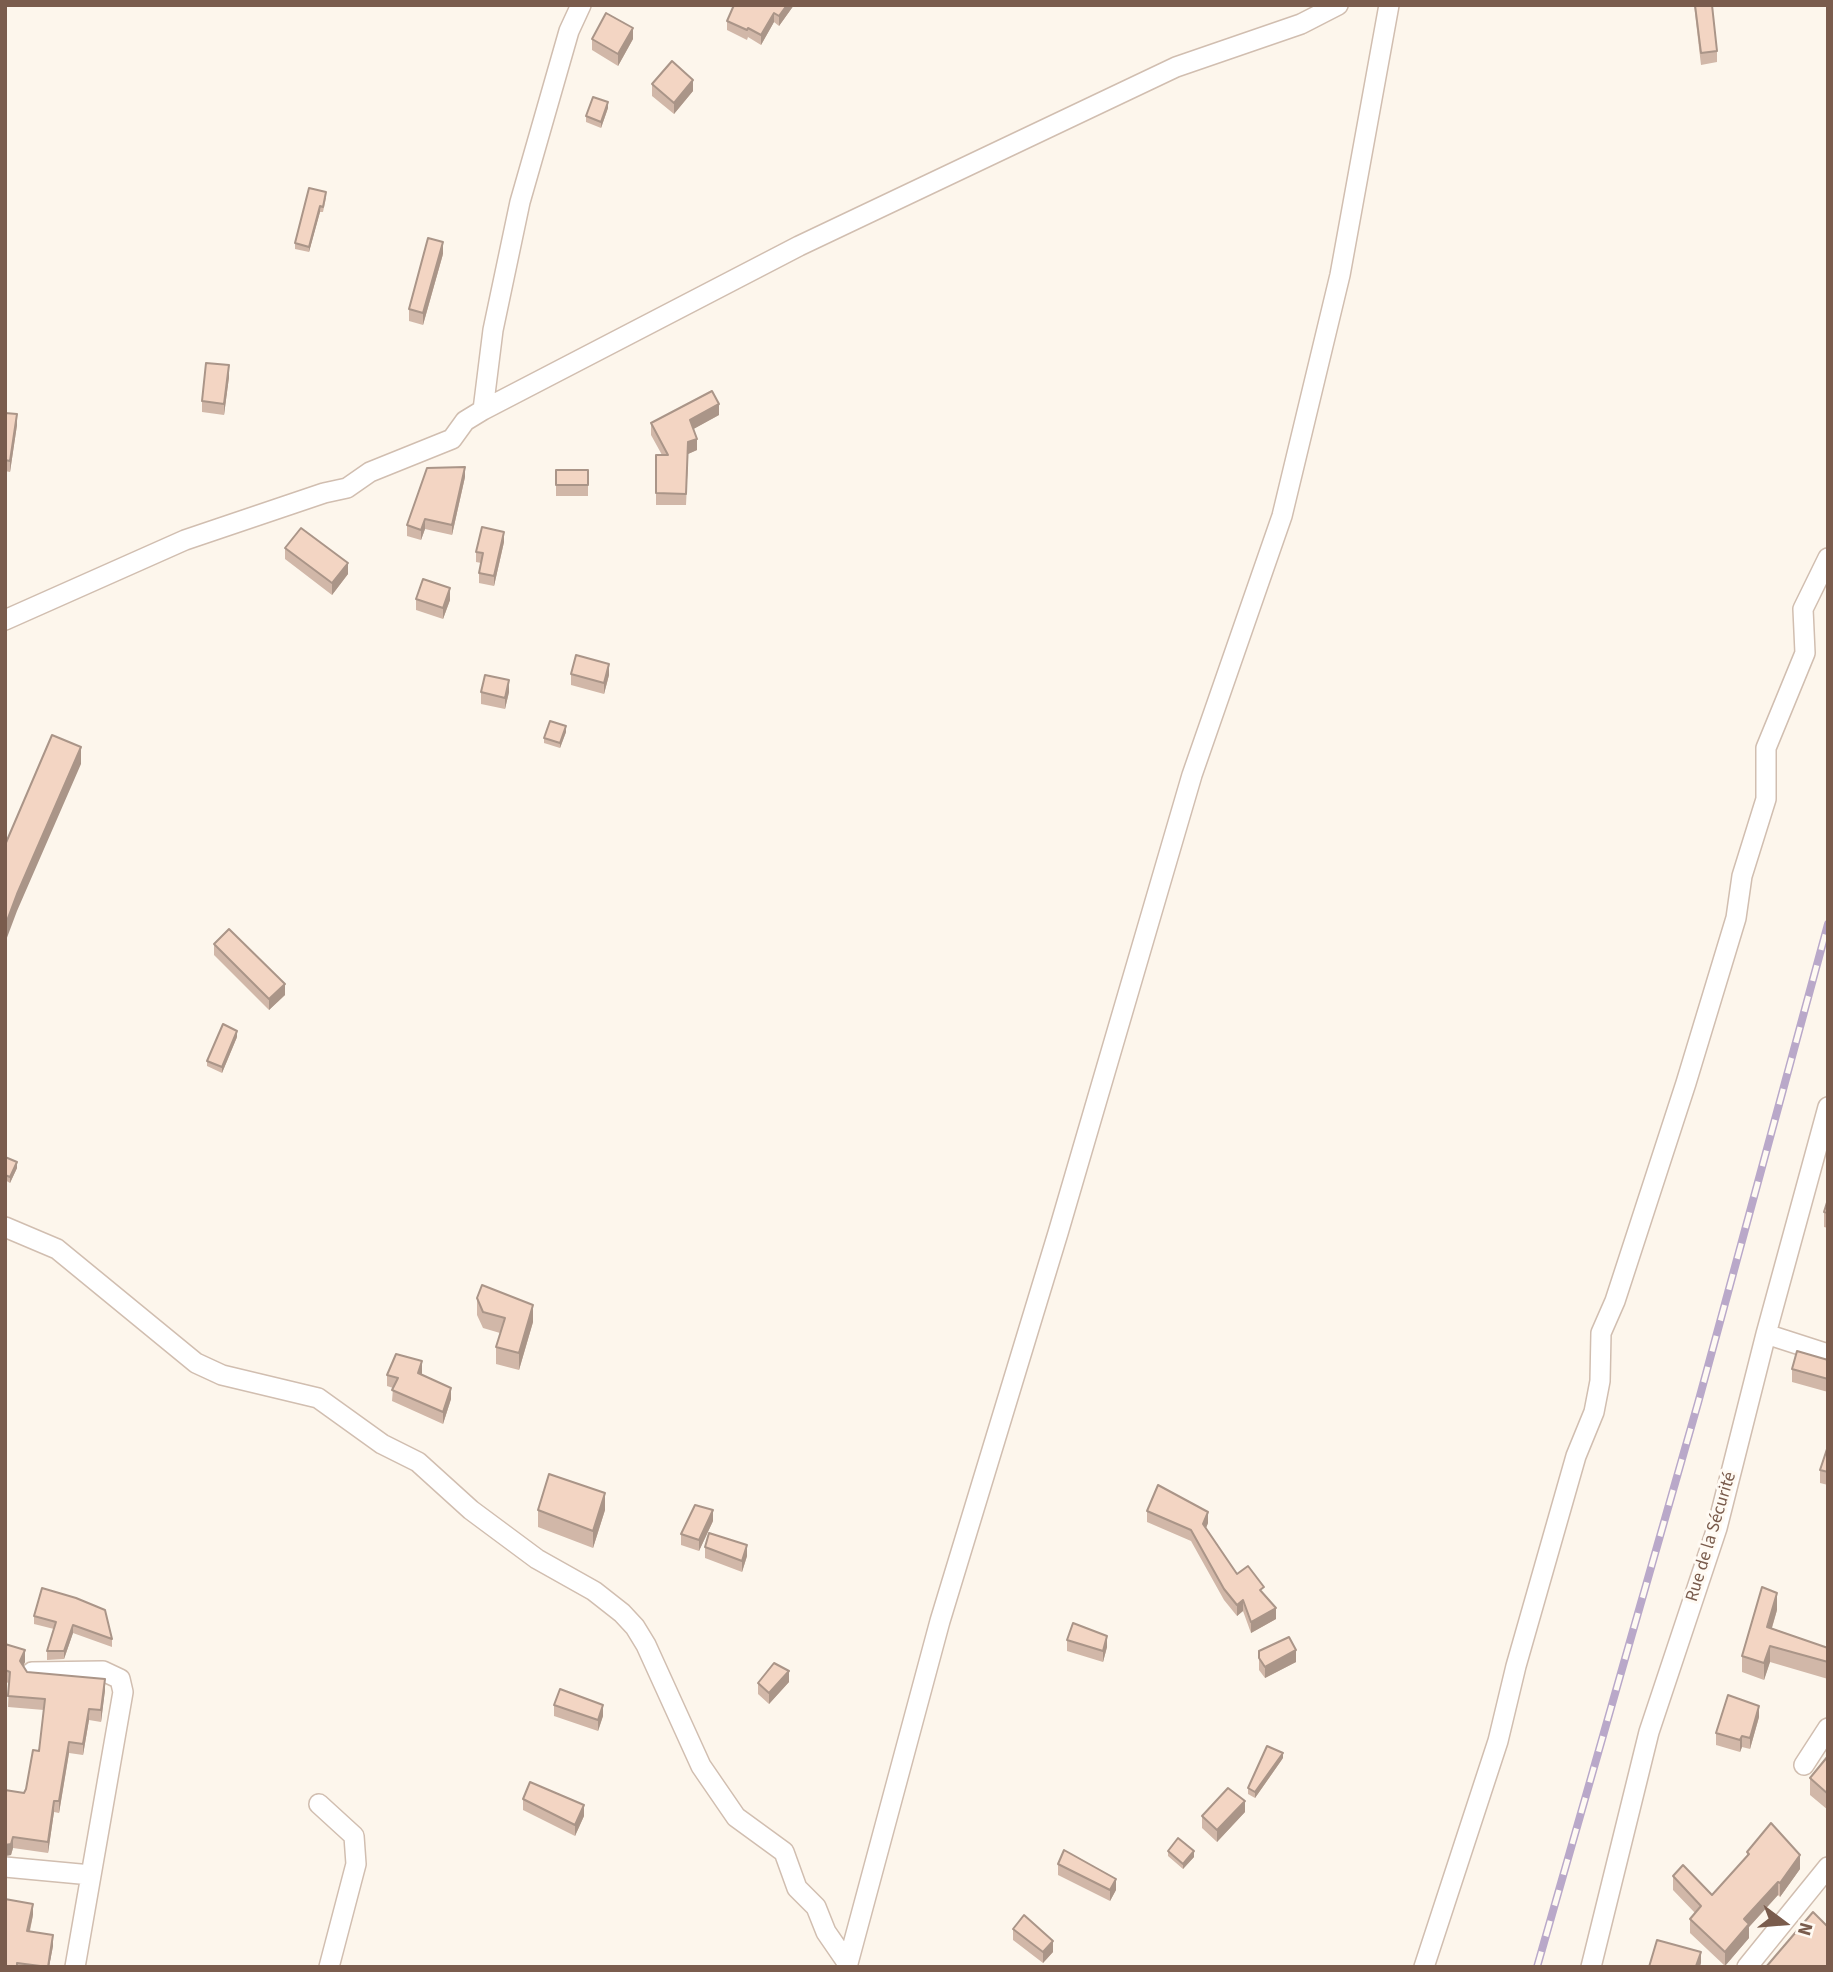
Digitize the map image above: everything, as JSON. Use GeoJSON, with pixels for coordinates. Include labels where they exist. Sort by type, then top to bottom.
{"type":"FeatureCollection","features":[{"type":"Feature","properties":{"kind":"street"},"geometry":{"type":"LineString","coordinates":[[483,410],[493,330],[520,202],[569,31],[581,5]]}},
{"type":"Feature","properties":{"kind":"street"},"geometry":{"type":"LineString","coordinates":[[5,620],[185,540],[324,493],[347,488],[370,472],[452,439],[465,421],[483,410],[800,246],[1177,67],[1301,24],[1338,5]]}},
{"type":"Feature","properties":{"kind":"street"},"geometry":{"type":"LineString","coordinates":[[848,1965],[940,1621],[1058,1233],[1192,775],[1282,516],[1340,275],[1389,5]]}},
{"type":"Feature","properties":{"kind":"street"},"geometry":{"type":"LineString","coordinates":[[1424,1967],[1498,1741],[1516,1666],[1572,1469],[1594,1412],[1600,1381],[1601,1333],[1615,1301],[1686,1083],[1736,918],[1742,876],[1766,799],[1766,748],[1805,653],[1803,609],[1828,558]]}},
{"type":"Feature","properties":{"kind":"street","name":"Rue de la Sécurité"},"geometry":{"type":"LineString","coordinates":[[1591,1967],[1648,1732],[1717,1528],[1828,1107]]}},
{"type":"Feature","properties":{"kind":"street"},"geometry":{"type":"LineString","coordinates":[[5,1227],[57,1249],[196,1363],[222,1375],[318,1398],[382,1444],[418,1462],[471,1510],[537,1559],[579,1581],[622,1613],[646,1645],[701,1766],[736,1817],[784,1852],[797,1888],[816,1907],[826,1932],[848,1965]]}},
{"type":"Feature","properties":{"kind":"street"},"geometry":{"type":"LineString","coordinates":[[1766,1334],[1828,1354]]}},
{"type":"Feature","properties":{"kind":"street"},"geometry":{"type":"LineString","coordinates":[[32,1672],[103,1671],[120,1679],[123,1692],[75,1967]]}},
{"type":"Feature","properties":{"kind":"street"},"geometry":{"type":"LineString","coordinates":[[1804,1765],[1828,1728]]}},
{"type":"Feature","properties":{"kind":"street"},"geometry":{"type":"LineString","coordinates":[[319,1804],[354,1836],[356,1864],[329,1967]]}},
{"type":"Feature","properties":{"kind":"street"},"geometry":{"type":"LineString","coordinates":[[5,1867],[91,1875]]}},
{"type":"Feature","properties":{"kind":"street"},"geometry":{"type":"LineString","coordinates":[[1747,1967],[1828,1867]]}},
{"type":"Feature","properties":{"kind":"building"},"geometry":{"type":"Polygon","coordinates":[[[734,5],[787,5],[779,16],[774,13],[761,35],[727,21],[734,5]]]}},
{"type":"Feature","properties":{"kind":"building"},"geometry":{"type":"Polygon","coordinates":[[[1695,5],[1712,5],[1717,51],[1701,53],[1695,5]]]}},
{"type":"Feature","properties":{"kind":"building"},"geometry":{"type":"Polygon","coordinates":[[[606,13],[633,28],[618,54],[592,39],[606,13]]]}},
{"type":"Feature","properties":{"kind":"building"},"geometry":{"type":"Polygon","coordinates":[[[672,61],[693,80],[674,103],[652,84],[672,61]]]}},
{"type":"Feature","properties":{"kind":"building"},"geometry":{"type":"Polygon","coordinates":[[[593,97],[608,102],[601,122],[586,116],[593,97]]]}},
{"type":"Feature","properties":{"kind":"building"},"geometry":{"type":"Polygon","coordinates":[[[309,188],[326,192],[309,247],[295,243],[309,188]]]}},
{"type":"Feature","properties":{"kind":"building"},"geometry":{"type":"Polygon","coordinates":[[[428,238],[443,242],[423,313],[409,309],[428,238]]]}},
{"type":"Feature","properties":{"kind":"building"},"geometry":{"type":"Polygon","coordinates":[[[206,363],[229,365],[224,404],[202,401],[206,363]]]}},
{"type":"Feature","properties":{"kind":"building"},"geometry":{"type":"Polygon","coordinates":[[[712,391],[719,404],[690,420],[697,439],[688,442],[686,494],[656,493],[656,455],[668,455],[651,423],[712,391]]]}},
{"type":"Feature","properties":{"kind":"building"},"geometry":{"type":"Polygon","coordinates":[[[5,413],[17,414],[10,461],[5,460],[5,413]]]}},
{"type":"Feature","properties":{"kind":"building"},"geometry":{"type":"Polygon","coordinates":[[[465,467],[452,525],[425,519],[421,530],[407,525],[427,468],[465,467]]]}},
{"type":"Feature","properties":{"kind":"building"},"geometry":{"type":"Polygon","coordinates":[[[556,470],[588,470],[588,485],[556,485],[556,470]]]}},
{"type":"Feature","properties":{"kind":"building"},"geometry":{"type":"Polygon","coordinates":[[[482,527],[504,532],[494,576],[479,573],[483,553],[476,552],[482,527]]]}},
{"type":"Feature","properties":{"kind":"building"},"geometry":{"type":"Polygon","coordinates":[[[301,528],[348,563],[332,583],[285,548],[301,528]]]}},
{"type":"Feature","properties":{"kind":"building"},"geometry":{"type":"Polygon","coordinates":[[[423,579],[450,588],[443,608],[416,599],[423,579]]]}},
{"type":"Feature","properties":{"kind":"building"},"geometry":{"type":"Polygon","coordinates":[[[576,655],[609,664],[604,683],[571,674],[576,655]]]}},
{"type":"Feature","properties":{"kind":"building"},"geometry":{"type":"Polygon","coordinates":[[[485,675],[509,680],[505,698],[481,692],[485,675]]]}},
{"type":"Feature","properties":{"kind":"building"},"geometry":{"type":"Polygon","coordinates":[[[550,721],[566,726],[560,743],[544,738],[550,721]]]}},
{"type":"Feature","properties":{"kind":"building"},"geometry":{"type":"Polygon","coordinates":[[[52,735],[81,747],[5,926],[5,845],[52,735]]]}},
{"type":"Feature","properties":{"kind":"building"},"geometry":{"type":"Polygon","coordinates":[[[229,929],[285,984],[269,999],[214,944],[229,929]]]}},
{"type":"Feature","properties":{"kind":"building"},"geometry":{"type":"Polygon","coordinates":[[[223,1024],[237,1031],[222,1067],[207,1061],[223,1024]]]}},
{"type":"Feature","properties":{"kind":"building"},"geometry":{"type":"Polygon","coordinates":[[[5,1157],[17,1162],[10,1177],[5,1175],[5,1157]]]}},
{"type":"Feature","properties":{"kind":"building"},"geometry":{"type":"Polygon","coordinates":[[[482,1285],[533,1305],[519,1353],[496,1347],[505,1318],[483,1312],[477,1298],[482,1285]]]}},
{"type":"Feature","properties":{"kind":"building"},"geometry":{"type":"Polygon","coordinates":[[[1797,1351],[1828,1360],[1828,1379],[1792,1369],[1797,1351]]]}},
{"type":"Feature","properties":{"kind":"building"},"geometry":{"type":"Polygon","coordinates":[[[396,1354],[422,1361],[418,1373],[451,1388],[443,1412],[392,1390],[398,1378],[387,1375],[396,1354]]]}},
{"type":"Feature","properties":{"kind":"building"},"geometry":{"type":"Polygon","coordinates":[[[1828,1446],[1828,1472],[1820,1470],[1828,1446]]]}},
{"type":"Feature","properties":{"kind":"building"},"geometry":{"type":"Polygon","coordinates":[[[549,1474],[605,1493],[593,1531],[538,1510],[549,1474]]]}},
{"type":"Feature","properties":{"kind":"building"},"geometry":{"type":"Polygon","coordinates":[[[1158,1485],[1208,1512],[1203,1524],[1237,1574],[1248,1566],[1264,1587],[1260,1590],[1276,1608],[1251,1622],[1243,1600],[1237,1605],[1224,1589],[1191,1530],[1147,1511],[1158,1485]]]}},
{"type":"Feature","properties":{"kind":"building"},"geometry":{"type":"Polygon","coordinates":[[[695,1505],[713,1510],[699,1540],[681,1534],[695,1505]]]}},
{"type":"Feature","properties":{"kind":"building"},"geometry":{"type":"Polygon","coordinates":[[[709,1533],[747,1545],[742,1561],[705,1547],[709,1533]]]}},
{"type":"Feature","properties":{"kind":"building"},"geometry":{"type":"Polygon","coordinates":[[[1762,1587],[1777,1593],[1767,1627],[1828,1648],[1828,1662],[1770,1646],[1764,1663],[1742,1656],[1762,1587]]]}},
{"type":"Feature","properties":{"kind":"building"},"geometry":{"type":"Polygon","coordinates":[[[42,1588],[105,1610],[112,1639],[73,1625],[64,1651],[47,1651],[56,1622],[34,1616],[42,1588]]]}},
{"type":"Feature","properties":{"kind":"building"},"geometry":{"type":"Polygon","coordinates":[[[1073,1623],[1107,1636],[1103,1651],[1067,1640],[1073,1623]]]}},
{"type":"Feature","properties":{"kind":"building"},"geometry":{"type":"Polygon","coordinates":[[[1289,1637],[1296,1650],[1265,1667],[1259,1658],[1259,1651],[1289,1637]]]}},
{"type":"Feature","properties":{"kind":"building"},"geometry":{"type":"Polygon","coordinates":[[[5,1644],[25,1650],[20,1661],[27,1672],[105,1679],[101,1710],[89,1709],[83,1744],[69,1742],[59,1801],[54,1801],[48,1842],[13,1837],[11,1844],[5,1845],[5,1790],[24,1793],[26,1789],[33,1750],[39,1751],[45,1699],[8,1696],[10,1672],[5,1670],[5,1644]]]}},
{"type":"Feature","properties":{"kind":"building"},"geometry":{"type":"Polygon","coordinates":[[[774,1663],[789,1671],[769,1693],[758,1683],[774,1663]]]}},
{"type":"Feature","properties":{"kind":"building"},"geometry":{"type":"Polygon","coordinates":[[[560,1689],[603,1705],[598,1720],[554,1705],[560,1689]]]}},
{"type":"Feature","properties":{"kind":"building"},"geometry":{"type":"Polygon","coordinates":[[[1728,1695],[1759,1706],[1750,1738],[1742,1736],[1740,1740],[1716,1733],[1728,1695]]]}},
{"type":"Feature","properties":{"kind":"building"},"geometry":{"type":"Polygon","coordinates":[[[1267,1746],[1283,1753],[1255,1792],[1248,1788],[1267,1746]]]}},
{"type":"Feature","properties":{"kind":"building"},"geometry":{"type":"Polygon","coordinates":[[[1828,1756],[1828,1794],[1810,1778],[1828,1756]]]}},
{"type":"Feature","properties":{"kind":"building"},"geometry":{"type":"Polygon","coordinates":[[[530,1782],[584,1805],[575,1825],[523,1799],[530,1782]]]}},
{"type":"Feature","properties":{"kind":"building"},"geometry":{"type":"Polygon","coordinates":[[[1228,1788],[1245,1801],[1217,1830],[1202,1816],[1228,1788]]]}},
{"type":"Feature","properties":{"kind":"building"},"geometry":{"type":"Polygon","coordinates":[[[1771,1823],[1800,1855],[1780,1883],[1778,1882],[1744,1919],[1749,1924],[1725,1952],[1690,1919],[1701,1906],[1673,1876],[1683,1865],[1712,1895],[1749,1854],[1747,1852],[1771,1823]]]}},
{"type":"Feature","properties":{"kind":"building"},"geometry":{"type":"Polygon","coordinates":[[[1178,1838],[1194,1851],[1183,1864],[1168,1851],[1178,1838]]]}},
{"type":"Feature","properties":{"kind":"building"},"geometry":{"type":"Polygon","coordinates":[[[1064,1850],[1116,1879],[1110,1890],[1058,1864],[1064,1850]]]}},
{"type":"Feature","properties":{"kind":"building"},"geometry":{"type":"Polygon","coordinates":[[[5,1899],[33,1904],[27,1931],[53,1935],[48,1967],[17,1963],[17,1967],[5,1967],[5,1899]]]}},
{"type":"Feature","properties":{"kind":"building"},"geometry":{"type":"Polygon","coordinates":[[[1813,1912],[1828,1927],[1828,1967],[1766,1967],[1813,1912]]]}},
{"type":"Feature","properties":{"kind":"building"},"geometry":{"type":"Polygon","coordinates":[[[1024,1915],[1053,1941],[1043,1952],[1013,1929],[1024,1915]]]}},
{"type":"Feature","properties":{"kind":"building"},"geometry":{"type":"Polygon","coordinates":[[[1657,1940],[1701,1952],[1696,1966],[1649,1967],[1657,1940]]]}},
{"type":"Feature","properties":{"kind":"railway"},"geometry":{"type":"LineString","coordinates":[[1537,1967],[1698,1403],[1828,924]]}}]}
